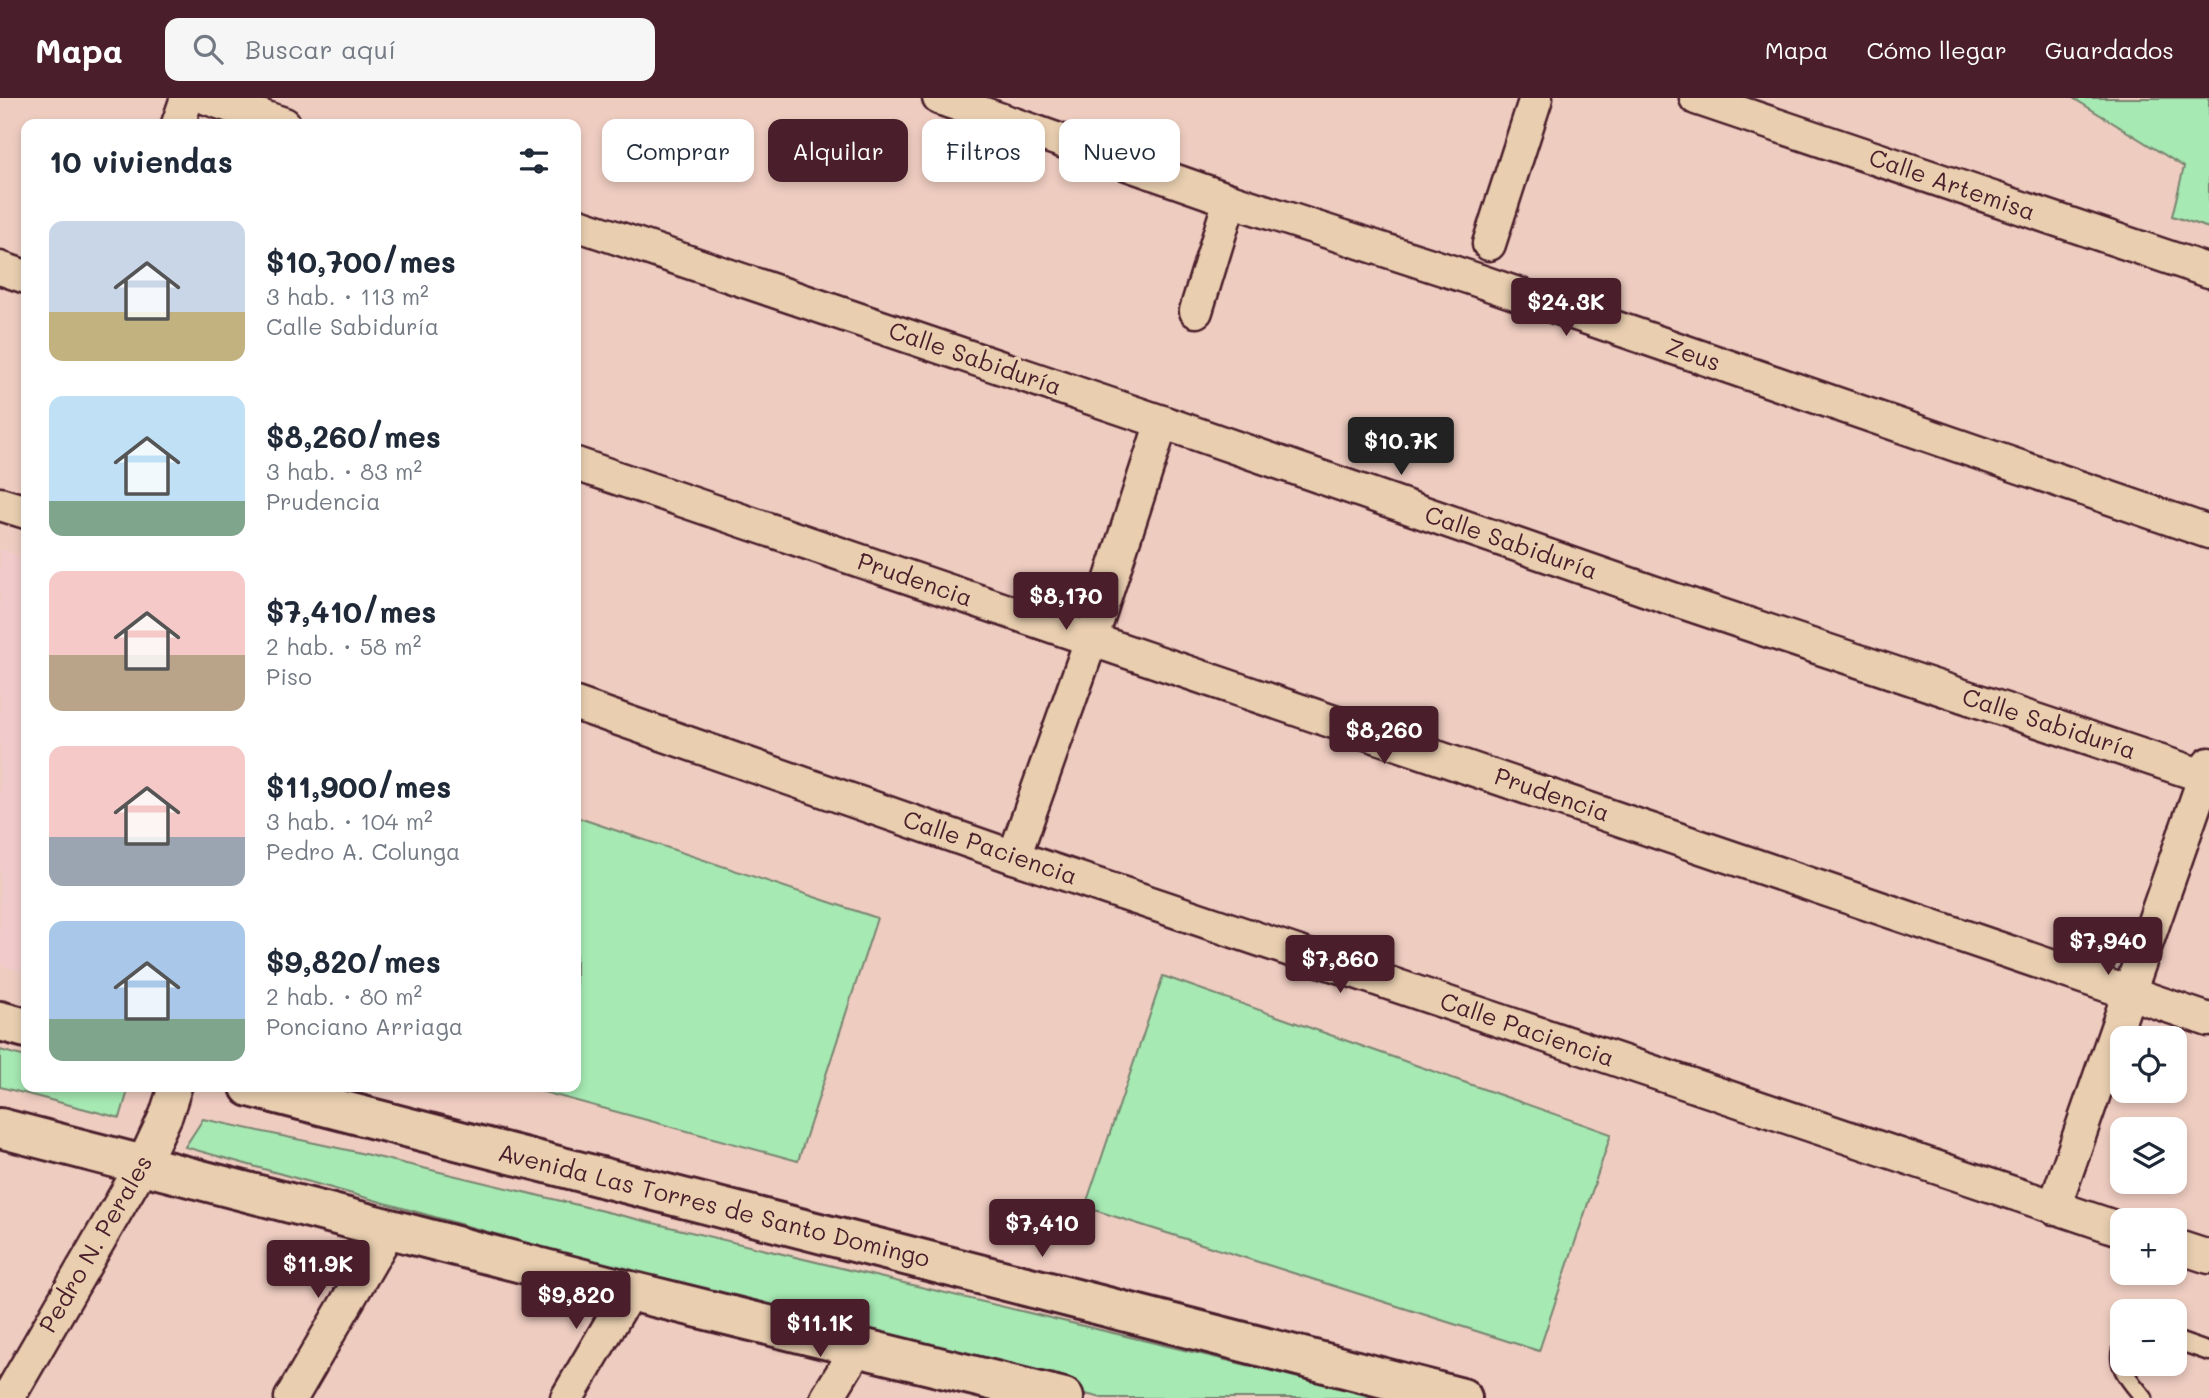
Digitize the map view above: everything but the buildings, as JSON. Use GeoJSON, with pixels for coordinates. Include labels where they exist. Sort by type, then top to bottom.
{"type":"FeatureCollection","features":[{"type":"Feature","properties":{"kind":"street"},"geometry":{"type":"LineString","coordinates":[[180,119],[187,98]]}},
{"type":"Feature","properties":{"kind":"street"},"geometry":{"type":"LineString","coordinates":[[207,98],[269,119]]}},
{"type":"Feature","properties":{"kind":"street","name":"Zeus"},"geometry":{"type":"LineString","coordinates":[[939,98],[1230,200],[1477,280],[2209,532]]}},
{"type":"Feature","properties":{"kind":"street"},"geometry":{"type":"LineString","coordinates":[[1489,244],[1536,98]]}},
{"type":"Feature","properties":{"kind":"street","name":"Calle Artemisa"},"geometry":{"type":"LineString","coordinates":[[1696,98],[2209,271]]}},
{"type":"Feature","properties":{"kind":"street"},"geometry":{"type":"LineString","coordinates":[[1196,312],[1230,200]]}},
{"type":"Feature","properties":{"kind":"street","name":"Calle Sabiduría"},"geometry":{"type":"LineString","coordinates":[[581,226],[1657,593],[2208,773]]}},
{"type":"Feature","properties":{"kind":"street"},"geometry":{"type":"LineString","coordinates":[[0,268],[21,275]]}},
{"type":"Feature","properties":{"kind":"street"},"geometry":{"type":"LineString","coordinates":[[1014,857],[1091,640],[1162,422]]}},
{"type":"Feature","properties":{"kind":"street","name":"Prudencia"},"geometry":{"type":"LineString","coordinates":[[581,466],[2209,1020]]}},
{"type":"Feature","properties":{"kind":"street"},"geometry":{"type":"LineString","coordinates":[[0,504],[21,510]]}},
{"type":"Feature","properties":{"kind":"street","name":"Calle Paciencia"},"geometry":{"type":"LineString","coordinates":[[581,706],[1014,857],[2110,1226]]}},
{"type":"Feature","properties":{"kind":"street"},"geometry":{"type":"LineString","coordinates":[[2054,1208],[2208,773]]}},
{"type":"Feature","properties":{"kind":"street"},"geometry":{"type":"LineString","coordinates":[[0,1021],[21,1027]]}},
{"type":"Feature","properties":{"kind":"street","name":"Pedro N. Perales"},"geometry":{"type":"LineString","coordinates":[[8,1398],[142,1167],[173,1092]]}},
{"type":"Feature","properties":{"kind":"street","name":"Avenida Las Torres de Santo Domingo"},"geometry":{"type":"LineString","coordinates":[[269,1092],[1462,1398]]}},
{"type":"Feature","properties":{"kind":"street"},"geometry":{"type":"LineString","coordinates":[[0,1128],[142,1167],[1064,1398]]}},
{"type":"Feature","properties":{"kind":"street"},"geometry":{"type":"LineString","coordinates":[[290,1398],[390,1228]]}},
{"type":"Feature","properties":{"kind":"street"},"geometry":{"type":"LineString","coordinates":[[2187,1251],[2209,1257]]}},
{"type":"Feature","properties":{"kind":"street"},"geometry":{"type":"LineString","coordinates":[[566,1398],[631,1291]]}},
{"type":"Feature","properties":{"kind":"street"},"geometry":{"type":"LineString","coordinates":[[827,1398],[858,1347]]}},
{"type":"Feature","properties":{"kind":"lane"},"geometry":{"type":"LineString","coordinates":[[2187,1344],[2209,1352]]}},
{"type":"Feature","properties":{"kind":"lane"},"geometry":{"type":"LineString","coordinates":[[2127,1376],[2144,1398]]}},
{"type":"Feature","properties":{"kind":"shaded area"},"geometry":{"type":"Polygon","coordinates":[[[0,548],[21,557],[21,971],[0,965],[0,548]]]}},
{"type":"Feature","properties":{"kind":"green space"},"geometry":{"type":"Polygon","coordinates":[[[2073,98],[2209,98],[2209,228],[2172,216],[2184,167],[2073,98]]]}},
{"type":"Feature","properties":{"kind":"green space"},"geometry":{"type":"Polygon","coordinates":[[[581,819],[877,918],[798,1161],[543,1092],[581,1092],[581,819]]]}},
{"type":"Feature","properties":{"kind":"green space"},"geometry":{"type":"Polygon","coordinates":[[[1163,976],[1611,1134],[1539,1351],[1085,1207],[1163,976]]]}},
{"type":"Feature","properties":{"kind":"green space"},"geometry":{"type":"Polygon","coordinates":[[[0,1050],[21,1056],[21,1092],[128,1092],[120,1118],[0,1087],[0,1050]]]}},
{"type":"Feature","properties":{"kind":"green space"},"geometry":{"type":"Polygon","coordinates":[[[203,1119],[352,1151],[1385,1398],[1102,1398],[955,1363],[185,1147],[203,1119]]]}}]}
